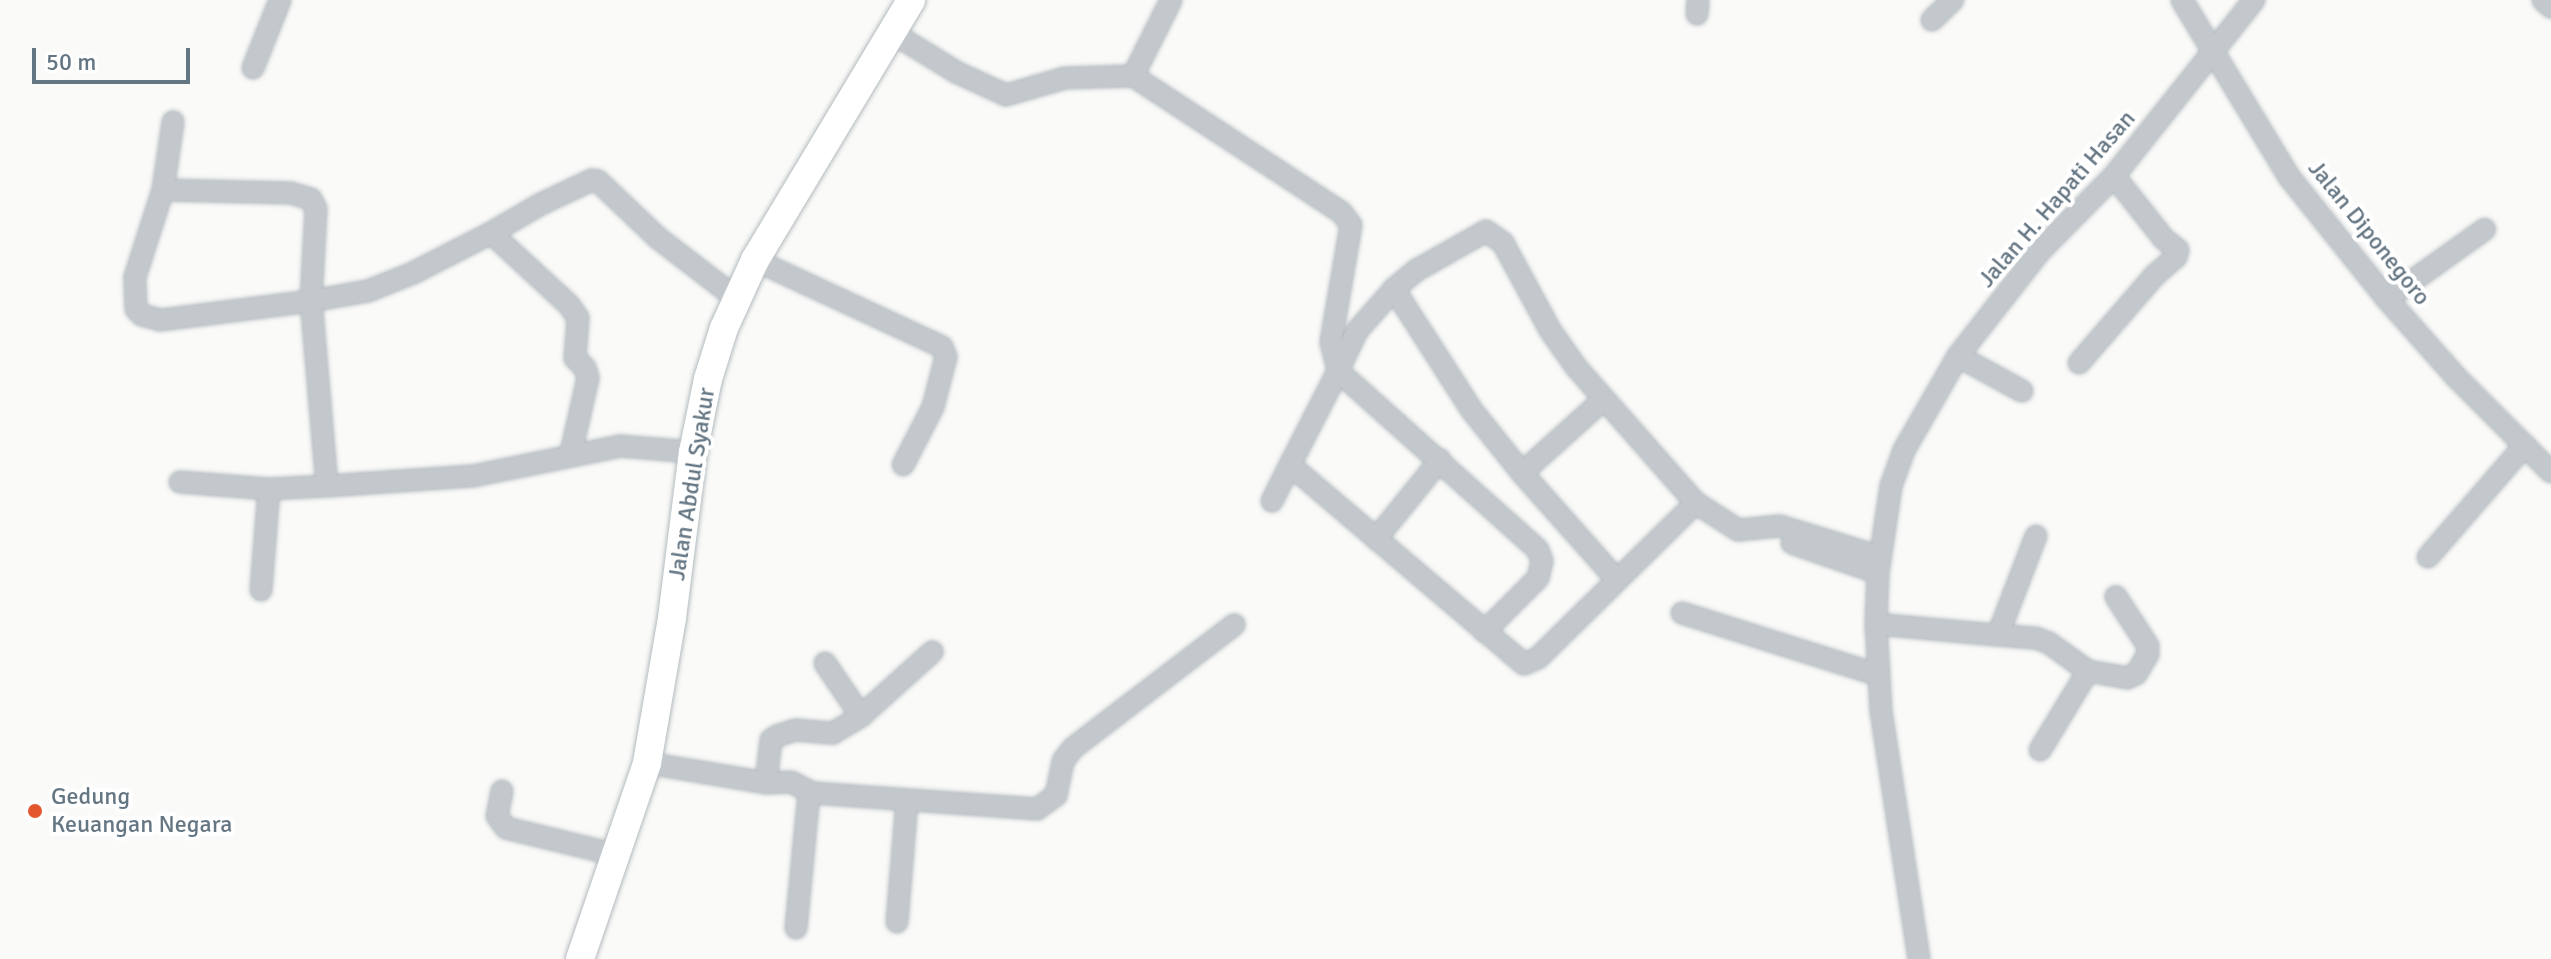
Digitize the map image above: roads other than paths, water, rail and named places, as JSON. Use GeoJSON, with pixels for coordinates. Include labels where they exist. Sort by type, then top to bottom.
{"type":"FeatureCollection","features":[{"type":"Feature","properties":{"kind":"street"},"geometry":{"type":"LineString","coordinates":[[253,68],[280,0]]}},
{"type":"Feature","properties":{"kind":"street","name":"Jalan Abdul Syakur"},"geometry":{"type":"LineString","coordinates":[[580,959],[613,854],[647,763],[672,618],[693,452],[708,379],[736,298],[755,260],[911,0]]}},
{"type":"Feature","properties":{"kind":"street"},"geometry":{"type":"LineString","coordinates":[[1133,76],[1171,0]]}},
{"type":"Feature","properties":{"kind":"street"},"geometry":{"type":"LineString","coordinates":[[1932,20],[1953,0]]}},
{"type":"Feature","properties":{"kind":"street","name":"Jalan Diponegoro"},"geometry":{"type":"LineString","coordinates":[[2182,0],[2290,178],[2387,299],[2456,377],[2551,472]]}},
{"type":"Feature","properties":{"kind":"street","name":"Jalan H. Hapati Hasan"},"geometry":{"type":"LineString","coordinates":[[1919,959],[1879,675],[1876,624],[1879,565],[1891,486],[1904,450],[1958,356],[2040,251],[2114,176],[2254,0]]}},
{"type":"Feature","properties":{"kind":"street"},"geometry":{"type":"LineString","coordinates":[[891,32],[956,72],[1006,95],[1065,78],[1133,76],[1346,216],[1351,225],[1331,342],[1338,371],[1529,539],[1542,561],[1538,578],[1484,632]]}},
{"type":"Feature","properties":{"kind":"street"},"geometry":{"type":"LineString","coordinates":[[173,122],[163,190],[135,277],[134,301],[142,315],[160,320],[368,291],[402,278],[592,180],[598,181],[669,248],[736,298]]}},
{"type":"Feature","properties":{"kind":"street"},"geometry":{"type":"LineString","coordinates":[[2079,363],[2154,276],[2176,257],[2178,250],[2164,239],[2114,176]]}},
{"type":"Feature","properties":{"kind":"street"},"geometry":{"type":"LineString","coordinates":[[163,190],[291,193],[311,199],[316,209],[311,301],[327,486]]}},
{"type":"Feature","properties":{"kind":"street"},"geometry":{"type":"LineString","coordinates":[[2387,299],[2485,229]]}},
{"type":"Feature","properties":{"kind":"street"},"geometry":{"type":"LineString","coordinates":[[1272,501],[1357,331],[1394,289],[1473,236],[1491,232],[1503,243],[1550,330],[1603,400],[1696,503],[1738,530],[1755,529],[1879,565]]}},
{"type":"Feature","properties":{"kind":"street"},"geometry":{"type":"LineString","coordinates":[[491,233],[569,305],[578,318],[575,358],[585,368],[588,378],[571,453]]}},
{"type":"Feature","properties":{"kind":"street"},"geometry":{"type":"LineString","coordinates":[[755,260],[942,347],[946,357],[933,407],[903,465]]}},
{"type":"Feature","properties":{"kind":"street"},"geometry":{"type":"LineString","coordinates":[[1394,289],[1471,409],[1522,473],[1616,579]]}},
{"type":"Feature","properties":{"kind":"street"},"geometry":{"type":"LineString","coordinates":[[1958,356],[2022,391]]}},
{"type":"Feature","properties":{"kind":"street"},"geometry":{"type":"LineString","coordinates":[[1522,473],[1603,400]]}},
{"type":"Feature","properties":{"kind":"street"},"geometry":{"type":"LineString","coordinates":[[2428,557],[2525,445]]}},
{"type":"Feature","properties":{"kind":"street"},"geometry":{"type":"LineString","coordinates":[[180,482],[269,489],[327,486],[473,476],[571,453],[620,446],[693,452]]}},
{"type":"Feature","properties":{"kind":"street"},"geometry":{"type":"LineString","coordinates":[[1376,539],[1440,460]]}},
{"type":"Feature","properties":{"kind":"street"},"geometry":{"type":"LineString","coordinates":[[1290,465],[1518,662],[1529,664],[1696,503]]}},
{"type":"Feature","properties":{"kind":"street"},"geometry":{"type":"LineString","coordinates":[[261,590],[269,489]]}},
{"type":"Feature","properties":{"kind":"street"},"geometry":{"type":"LineString","coordinates":[[1998,635],[2036,536]]}},
{"type":"Feature","properties":{"kind":"street"},"geometry":{"type":"LineString","coordinates":[[1876,624],[2049,643],[2088,671],[2127,678],[2136,674],[2148,654],[2143,635],[2116,597]]}},
{"type":"Feature","properties":{"kind":"street"},"geometry":{"type":"LineString","coordinates":[[1682,613],[1879,675]]}},
{"type":"Feature","properties":{"kind":"street"},"geometry":{"type":"LineString","coordinates":[[647,763],[766,783],[791,782],[809,792],[1043,808],[1056,795],[1063,761],[1073,748],[1234,625]]}},
{"type":"Feature","properties":{"kind":"street"},"geometry":{"type":"LineString","coordinates":[[766,783],[771,740],[796,730],[833,733],[861,716],[932,652]]}},
{"type":"Feature","properties":{"kind":"street"},"geometry":{"type":"LineString","coordinates":[[825,663],[861,716]]}},
{"type":"Feature","properties":{"kind":"street"},"geometry":{"type":"LineString","coordinates":[[2040,750],[2088,671]]}},
{"type":"Feature","properties":{"kind":"street"},"geometry":{"type":"LineString","coordinates":[[502,791],[497,816],[506,828],[613,854]]}},
{"type":"Feature","properties":{"kind":"street"},"geometry":{"type":"LineString","coordinates":[[796,928],[809,792]]}},
{"type":"Feature","properties":{"kind":"street"},"geometry":{"type":"LineString","coordinates":[[897,922],[907,800]]}},
{"type":"Feature","properties":{"kind":"place","name":"Gedung Keuangan Negara"},"geometry":{"type":"Point","coordinates":[35,811]}}]}
